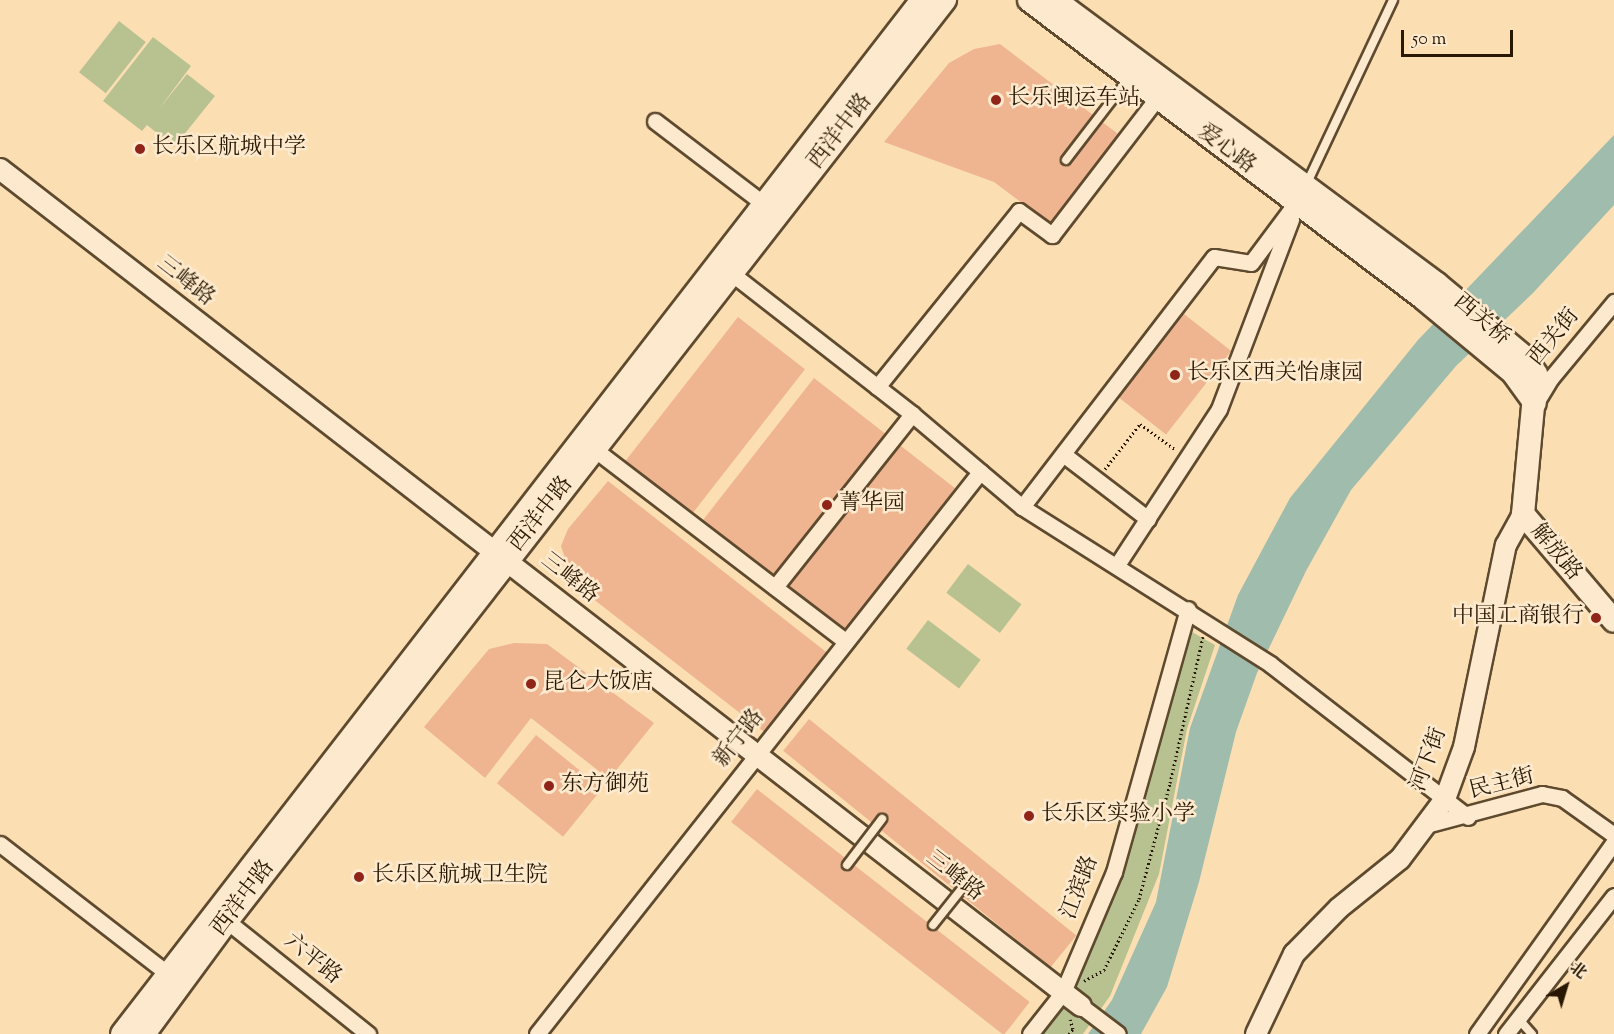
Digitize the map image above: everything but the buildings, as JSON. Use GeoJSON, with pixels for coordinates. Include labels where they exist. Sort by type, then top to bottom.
{"type":"FeatureCollection","features":[{"type":"Feature","properties":{"kind":"main road","name":"西洋中路"},"geometry":{"type":"LineString","coordinates":[[144,1034],[174,979],[770,208],[922,0]]}},
{"type":"Feature","properties":{"kind":"main road","name":"西洋中路"},"geometry":{"type":"LineString","coordinates":[[122,1034],[227,921],[500,556],[594,449],[731,273],[770,208],[945,0]]}},
{"type":"Feature","properties":{"kind":"main road","name":"爱心路"},"geometry":{"type":"LineString","coordinates":[[1029,0],[1157,98],[1301,196]]}},
{"type":"Feature","properties":{"kind":"main road","name":"爱心路"},"geometry":{"type":"LineString","coordinates":[[1054,0],[1301,196],[1430,291]]}},
{"type":"Feature","properties":{"kind":"main road","name":"西关桥"},"geometry":{"type":"LineString","coordinates":[[1430,291],[1520,365],[1535,403]]}},
{"type":"Feature","properties":{"kind":"main road","name":"解放路"},"geometry":{"type":"LineString","coordinates":[[1535,403],[1523,514],[1614,621]]}},
{"type":"Feature","properties":{"kind":"street"},"geometry":{"type":"LineString","coordinates":[[877,387],[1019,211],[1052,235],[1157,98]]}},
{"type":"Feature","properties":{"kind":"street"},"geometry":{"type":"LineString","coordinates":[[655,121],[770,208]]}},
{"type":"Feature","properties":{"kind":"street","name":"三峰路"},"geometry":{"type":"LineString","coordinates":[[0,169],[1081,1006]]}},
{"type":"Feature","properties":{"kind":"street"},"geometry":{"type":"LineString","coordinates":[[1022,507],[1214,257],[1251,263],[1301,196]]}},
{"type":"Feature","properties":{"kind":"street"},"geometry":{"type":"LineString","coordinates":[[1117,565],[1219,409],[1301,196]]}},
{"type":"Feature","properties":{"kind":"street"},"geometry":{"type":"LineString","coordinates":[[731,273],[912,414],[1022,507],[1188,609],[1270,664],[1468,817]]}},
{"type":"Feature","properties":{"kind":"street","name":"西关街"},"geometry":{"type":"LineString","coordinates":[[1535,403],[1551,378],[1614,302]]}},
{"type":"Feature","properties":{"kind":"street"},"geometry":{"type":"LineString","coordinates":[[775,587],[912,414]]}},
{"type":"Feature","properties":{"kind":"street"},"geometry":{"type":"LineString","coordinates":[[594,449],[846,642]]}},
{"type":"Feature","properties":{"kind":"street"},"geometry":{"type":"LineString","coordinates":[[1062,454],[1148,519]]}},
{"type":"Feature","properties":{"kind":"street","name":"新宁路"},"geometry":{"type":"LineString","coordinates":[[537,1034],[980,472]]}},
{"type":"Feature","properties":{"kind":"street","name":"河下街"},"geometry":{"type":"LineString","coordinates":[[1256,1034],[1294,954],[1339,908],[1400,859],[1445,799],[1464,747],[1506,545],[1523,514]]}},
{"type":"Feature","properties":{"kind":"street","name":"江滨路"},"geometry":{"type":"LineString","coordinates":[[1030,1034],[1063,992],[1114,872],[1188,609]]}},
{"type":"Feature","properties":{"kind":"street","name":"民主街"},"geometry":{"type":"LineString","coordinates":[[1426,825],[1468,817],[1542,794],[1562,798],[1614,835]]}},
{"type":"Feature","properties":{"kind":"street"},"geometry":{"type":"LineString","coordinates":[[1477,1034],[1614,842]]}},
{"type":"Feature","properties":{"kind":"street"},"geometry":{"type":"LineString","coordinates":[[0,844],[174,979]]}},
{"type":"Feature","properties":{"kind":"street"},"geometry":{"type":"LineString","coordinates":[[1506,1034],[1614,896]]}},
{"type":"Feature","properties":{"kind":"street","name":"六平路"},"geometry":{"type":"LineString","coordinates":[[227,921],[368,1034]]}},
{"type":"Feature","properties":{"kind":"street"},"geometry":{"type":"LineString","coordinates":[[1081,1006],[1118,1034]]}},
{"type":"Feature","properties":{"kind":"lane"},"geometry":{"type":"LineString","coordinates":[[1301,196],[1393,0]]}},
{"type":"Feature","properties":{"kind":"lane"},"geometry":{"type":"LineString","coordinates":[[1066,160],[1130,76]]}},
{"type":"Feature","properties":{"kind":"lane"},"geometry":{"type":"LineString","coordinates":[[847,865],[882,819]]}},
{"type":"Feature","properties":{"kind":"lane"},"geometry":{"type":"LineString","coordinates":[[933,926],[964,886]]}},
{"type":"Feature","properties":{"kind":"lane"},"geometry":{"type":"LineString","coordinates":[[1524,1010],[1522,1023],[1532,1034]]}},
{"type":"Feature","properties":{"kind":"path"},"geometry":{"type":"LineString","coordinates":[[1097,480],[1140,424],[1187,458]]}},
{"type":"Feature","properties":{"kind":"path"},"geometry":{"type":"LineString","coordinates":[[1063,992],[1104,970],[1139,899],[1203,639],[1188,609]]}},
{"type":"Feature","properties":{"kind":"green space"},"geometry":{"type":"Polygon","coordinates":[[[119,21],[146,42],[106,93],[79,72],[119,21]]]}},
{"type":"Feature","properties":{"kind":"green space"},"geometry":{"type":"Polygon","coordinates":[[[153,37],[191,66],[159,109],[187,74],[215,96],[174,147],[147,125],[142,131],[103,101],[153,37]]]}},
{"type":"Feature","properties":{"kind":"green space"},"geometry":{"type":"Polygon","coordinates":[[[968,564],[1022,604],[1000,633],[946,593],[968,564]]]}},
{"type":"Feature","properties":{"kind":"green space"},"geometry":{"type":"Polygon","coordinates":[[[928,620],[981,660],[959,688],[906,649],[928,620]]]}},
{"type":"Feature","properties":{"kind":"green space"},"geometry":{"type":"Polygon","coordinates":[[[1192,632],[1215,645],[1187,729],[1159,874],[1110,996],[1083,1034],[1042,1034],[1060,1011],[1081,971],[1139,804],[1192,632]]]}},
{"type":"Feature","properties":{"kind":"shaded area"},"geometry":{"type":"Polygon","coordinates":[[[1614,135],[1614,205],[1533,293],[1456,366],[1351,490],[1306,571],[1257,673],[1236,732],[1199,882],[1167,987],[1141,1034],[1088,1034],[1112,1000],[1156,902],[1190,728],[1238,595],[1290,498],[1418,340],[1614,135]]]}},
{"type":"Feature","properties":{"kind":"place","name":"长乐闽运车站"},"geometry":{"type":"Point","coordinates":[996,100]}},
{"type":"Feature","properties":{"kind":"place","name":"长乐区航城中学"},"geometry":{"type":"Point","coordinates":[140,149]}},
{"type":"Feature","properties":{"kind":"place","name":"长乐区西关怡康园"},"geometry":{"type":"Point","coordinates":[1175,375]}},
{"type":"Feature","properties":{"kind":"place","name":"菁华园"},"geometry":{"type":"Point","coordinates":[827,505]}},
{"type":"Feature","properties":{"kind":"place","name":"中国工商银行"},"geometry":{"type":"Point","coordinates":[1596,618]}},
{"type":"Feature","properties":{"kind":"place","name":"昆仑大饭店"},"geometry":{"type":"Point","coordinates":[531,684]}},
{"type":"Feature","properties":{"kind":"place","name":"东方御苑"},"geometry":{"type":"Point","coordinates":[549,786]}},
{"type":"Feature","properties":{"kind":"place","name":"长乐区实验小学"},"geometry":{"type":"Point","coordinates":[1029,816]}},
{"type":"Feature","properties":{"kind":"place","name":"长乐区航城卫生院"},"geometry":{"type":"Point","coordinates":[359,877]}}]}
